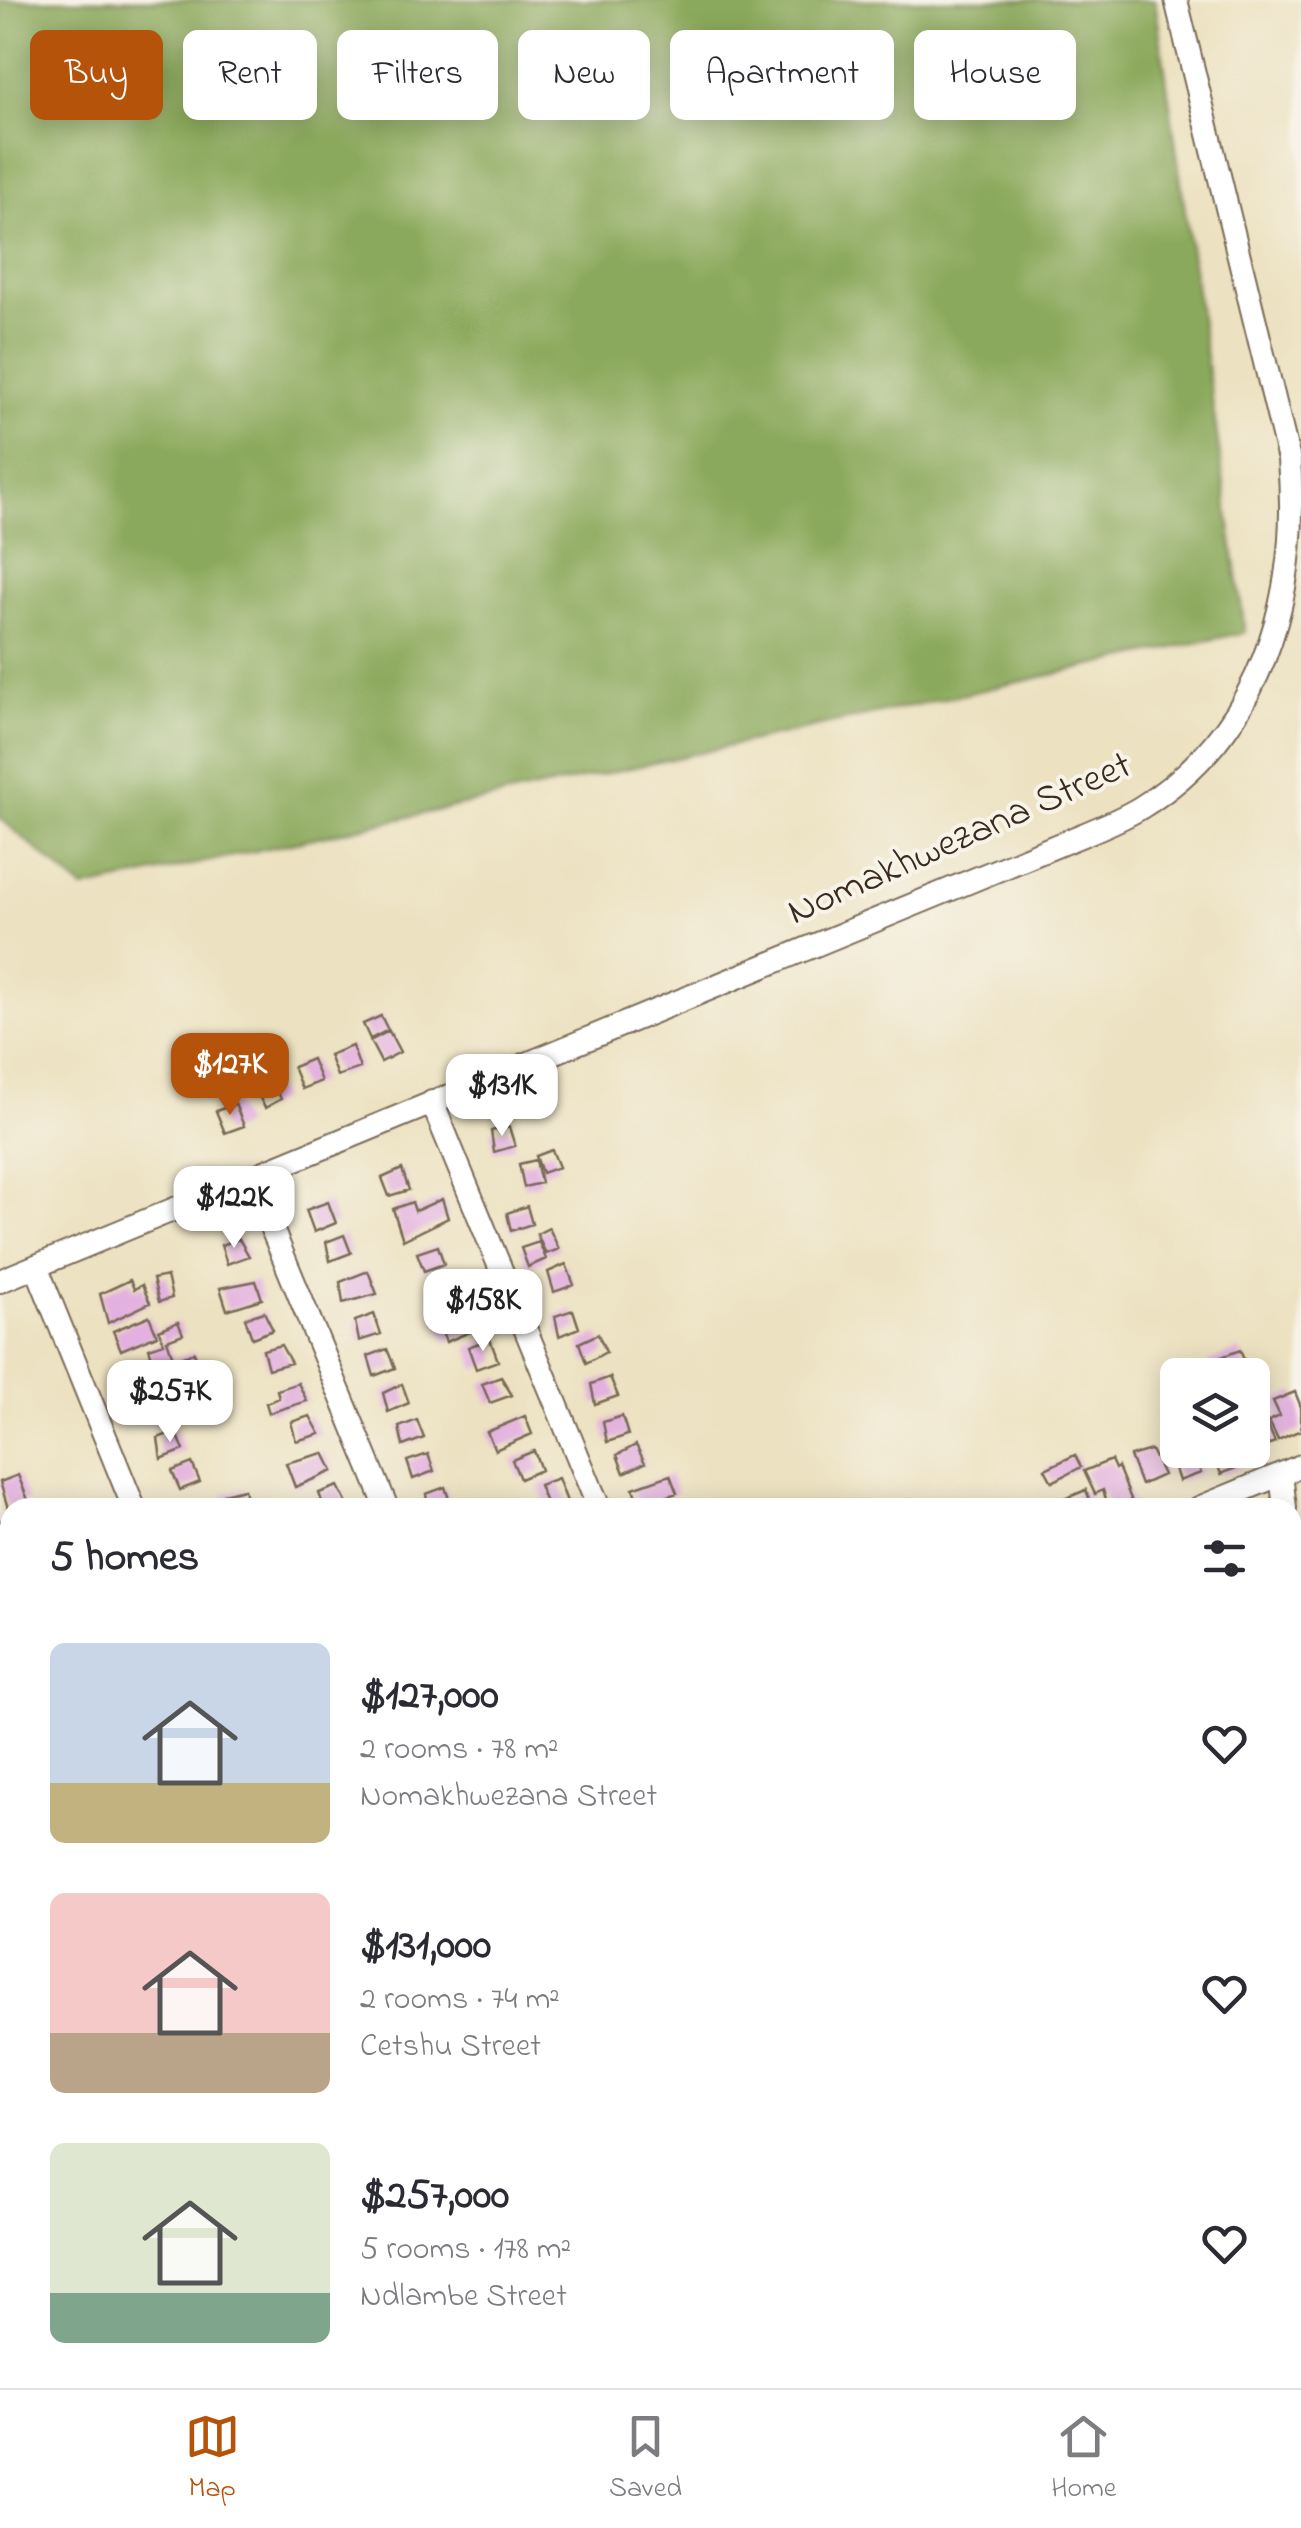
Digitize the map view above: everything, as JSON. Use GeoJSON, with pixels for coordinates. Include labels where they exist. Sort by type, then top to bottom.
{"type":"FeatureCollection","features":[{"type":"Feature","properties":{"kind":"street","name":"Nomakhwezana Street"},"geometry":{"type":"LineString","coordinates":[[0,1281],[1137,810],[1210,753],[1249,705],[1275,654],[1294,592],[1298,530],[1295,486],[1176,0]]}},
{"type":"Feature","properties":{"kind":"street"},"geometry":{"type":"LineString","coordinates":[[432,1102],[595,1498]]}},
{"type":"Feature","properties":{"kind":"street"},"geometry":{"type":"LineString","coordinates":[[251,1178],[383,1498]]}},
{"type":"Feature","properties":{"kind":"street"},"geometry":{"type":"LineString","coordinates":[[36,1266],[130,1498]]}},
{"type":"Feature","properties":{"kind":"street"},"geometry":{"type":"LineString","coordinates":[[1223,1498],[1291,1470]]}},
{"type":"Feature","properties":{"kind":"street"},"geometry":{"type":"LineString","coordinates":[[1287,1498],[1291,1470]]}},
{"type":"Feature","properties":{"kind":"green space"},"geometry":{"type":"Polygon","coordinates":[[[0,0],[1155,0],[1245,632],[83,889],[0,818],[0,0]]]}},
{"type":"Feature","properties":{"kind":"building"},"geometry":{"type":"Polygon","coordinates":[[[381,1016],[388,1030],[370,1039],[363,1024],[381,1016]]]}},
{"type":"Feature","properties":{"kind":"building"},"geometry":{"type":"Polygon","coordinates":[[[389,1031],[400,1052],[381,1062],[370,1041],[389,1031]]]}},
{"type":"Feature","properties":{"kind":"building"},"geometry":{"type":"Polygon","coordinates":[[[352,1046],[360,1068],[337,1076],[329,1055],[352,1046]]]}},
{"type":"Feature","properties":{"kind":"building"},"geometry":{"type":"Polygon","coordinates":[[[312,1059],[321,1081],[302,1089],[293,1067],[312,1059]]]}},
{"type":"Feature","properties":{"kind":"building"},"geometry":{"type":"Polygon","coordinates":[[[272,1081],[281,1099],[265,1108],[256,1090],[272,1081]]]}},
{"type":"Feature","properties":{"kind":"building"},"geometry":{"type":"Polygon","coordinates":[[[235,1104],[244,1126],[225,1133],[216,1111],[235,1104]]]}},
{"type":"Feature","properties":{"kind":"building"},"geometry":{"type":"Polygon","coordinates":[[[509,1127],[515,1146],[494,1152],[491,1131],[509,1127]]]}},
{"type":"Feature","properties":{"kind":"building"},"geometry":{"type":"Polygon","coordinates":[[[552,1150],[559,1167],[542,1173],[536,1156],[552,1150]]]}},
{"type":"Feature","properties":{"kind":"building"},"geometry":{"type":"Polygon","coordinates":[[[536,1160],[541,1183],[524,1187],[519,1164],[536,1160]]]}},
{"type":"Feature","properties":{"kind":"building"},"geometry":{"type":"Polygon","coordinates":[[[402,1169],[409,1190],[389,1196],[382,1178],[402,1169]]]}},
{"type":"Feature","properties":{"kind":"building"},"geometry":{"type":"Polygon","coordinates":[[[442,1199],[448,1218],[403,1240],[393,1209],[412,1202],[415,1211],[442,1199]]]}},
{"type":"Feature","properties":{"kind":"building"},"geometry":{"type":"Polygon","coordinates":[[[328,1202],[336,1223],[314,1232],[306,1210],[328,1202]]]}},
{"type":"Feature","properties":{"kind":"building"},"geometry":{"type":"Polygon","coordinates":[[[527,1206],[532,1224],[511,1231],[507,1213],[527,1206]]]}},
{"type":"Feature","properties":{"kind":"building"},"geometry":{"type":"Polygon","coordinates":[[[549,1228],[559,1249],[546,1254],[537,1234],[549,1228]]]}},
{"type":"Feature","properties":{"kind":"building"},"geometry":{"type":"Polygon","coordinates":[[[344,1235],[351,1253],[330,1261],[326,1242],[344,1235]]]}},
{"type":"Feature","properties":{"kind":"building"},"geometry":{"type":"Polygon","coordinates":[[[239,1239],[249,1256],[227,1264],[221,1245],[239,1239]]]}},
{"type":"Feature","properties":{"kind":"building"},"geometry":{"type":"Polygon","coordinates":[[[539,1242],[546,1259],[528,1267],[521,1248],[539,1242]]]}},
{"type":"Feature","properties":{"kind":"building"},"geometry":{"type":"Polygon","coordinates":[[[438,1246],[444,1264],[424,1271],[417,1253],[438,1246]]]}},
{"type":"Feature","properties":{"kind":"building"},"geometry":{"type":"Polygon","coordinates":[[[566,1264],[574,1285],[554,1292],[548,1272],[566,1264]]]}},
{"type":"Feature","properties":{"kind":"building"},"geometry":{"type":"Polygon","coordinates":[[[368,1271],[377,1294],[343,1303],[340,1282],[368,1271]]]}},
{"type":"Feature","properties":{"kind":"building"},"geometry":{"type":"Polygon","coordinates":[[[167,1276],[172,1298],[159,1302],[153,1279],[167,1276]]]}},
{"type":"Feature","properties":{"kind":"building"},"geometry":{"type":"Polygon","coordinates":[[[459,1277],[467,1295],[445,1300],[439,1282],[459,1277]]]}},
{"type":"Feature","properties":{"kind":"building"},"geometry":{"type":"Polygon","coordinates":[[[130,1280],[134,1289],[142,1285],[150,1303],[108,1323],[100,1294],[130,1280]]]}},
{"type":"Feature","properties":{"kind":"building"},"geometry":{"type":"Polygon","coordinates":[[[256,1281],[262,1299],[227,1310],[220,1288],[256,1281]]]}},
{"type":"Feature","properties":{"kind":"building"},"geometry":{"type":"Polygon","coordinates":[[[573,1310],[579,1328],[559,1336],[555,1316],[573,1310]]]}},
{"type":"Feature","properties":{"kind":"building"},"geometry":{"type":"Polygon","coordinates":[[[264,1312],[273,1330],[252,1338],[245,1318],[264,1312]]]}},
{"type":"Feature","properties":{"kind":"building"},"geometry":{"type":"Polygon","coordinates":[[[466,1313],[477,1329],[446,1342],[439,1324],[466,1313]]]}},
{"type":"Feature","properties":{"kind":"building"},"geometry":{"type":"Polygon","coordinates":[[[374,1314],[381,1334],[359,1341],[355,1321],[374,1314]]]}},
{"type":"Feature","properties":{"kind":"building"},"geometry":{"type":"Polygon","coordinates":[[[149,1316],[157,1335],[121,1350],[113,1331],[149,1316]]]}},
{"type":"Feature","properties":{"kind":"building"},"geometry":{"type":"Polygon","coordinates":[[[178,1322],[183,1334],[167,1340],[178,1372],[159,1383],[157,1377],[147,1381],[150,1390],[138,1394],[128,1365],[152,1357],[149,1348],[164,1343],[159,1330],[178,1322]]]}},
{"type":"Feature","properties":{"kind":"building"},"geometry":{"type":"Polygon","coordinates":[[[598,1334],[606,1352],[586,1363],[579,1343],[598,1334]]]}},
{"type":"Feature","properties":{"kind":"building"},"geometry":{"type":"Polygon","coordinates":[[[490,1339],[498,1361],[476,1369],[468,1347],[490,1339]]]}},
{"type":"Feature","properties":{"kind":"building"},"geometry":{"type":"Polygon","coordinates":[[[281,1345],[291,1363],[268,1369],[263,1350],[281,1345]]]}},
{"type":"Feature","properties":{"kind":"building"},"geometry":{"type":"Polygon","coordinates":[[[387,1349],[395,1368],[374,1376],[368,1356],[387,1349]]]}},
{"type":"Feature","properties":{"kind":"building"},"geometry":{"type":"Polygon","coordinates":[[[1240,1350],[1243,1358],[1219,1358],[1240,1350]]]}},
{"type":"Feature","properties":{"kind":"building"},"geometry":{"type":"Polygon","coordinates":[[[194,1352],[200,1367],[182,1374],[176,1359],[194,1352]]]}},
{"type":"Feature","properties":{"kind":"building"},"geometry":{"type":"Polygon","coordinates":[[[202,1376],[207,1398],[195,1401],[190,1379],[202,1376]]]}},
{"type":"Feature","properties":{"kind":"building"},"geometry":{"type":"Polygon","coordinates":[[[501,1377],[512,1395],[490,1403],[482,1384],[501,1377]]]}},
{"type":"Feature","properties":{"kind":"building"},"geometry":{"type":"Polygon","coordinates":[[[610,1377],[618,1396],[595,1404],[591,1384],[610,1377]]]}},
{"type":"Feature","properties":{"kind":"building"},"geometry":{"type":"Polygon","coordinates":[[[186,1383],[194,1406],[144,1423],[138,1406],[186,1383]]]}},
{"type":"Feature","properties":{"kind":"building"},"geometry":{"type":"Polygon","coordinates":[[[298,1383],[307,1401],[269,1413],[266,1403],[279,1398],[277,1390],[298,1383]]]}},
{"type":"Feature","properties":{"kind":"building"},"geometry":{"type":"Polygon","coordinates":[[[402,1384],[409,1403],[388,1412],[383,1393],[402,1384]]]}},
{"type":"Feature","properties":{"kind":"building"},"geometry":{"type":"Polygon","coordinates":[[[1295,1392],[1301,1407],[1301,1430],[1278,1440],[1270,1423],[1280,1416],[1273,1401],[1295,1392]]]}},
{"type":"Feature","properties":{"kind":"building"},"geometry":{"type":"Polygon","coordinates":[[[310,1416],[320,1434],[296,1441],[291,1422],[310,1416]]]}},
{"type":"Feature","properties":{"kind":"building"},"geometry":{"type":"Polygon","coordinates":[[[525,1416],[532,1434],[495,1450],[487,1432],[525,1416]]]}},
{"type":"Feature","properties":{"kind":"building"},"geometry":{"type":"Polygon","coordinates":[[[622,1416],[628,1435],[607,1442],[603,1422],[622,1416]]]}},
{"type":"Feature","properties":{"kind":"building"},"geometry":{"type":"Polygon","coordinates":[[[417,1420],[424,1438],[403,1446],[399,1427],[417,1420]]]}},
{"type":"Feature","properties":{"kind":"building"},"geometry":{"type":"Polygon","coordinates":[[[176,1431],[184,1450],[161,1459],[158,1438],[176,1431]]]}},
{"type":"Feature","properties":{"kind":"building"},"geometry":{"type":"Polygon","coordinates":[[[636,1445],[645,1463],[624,1473],[617,1455],[636,1445]]]}},
{"type":"Feature","properties":{"kind":"building"},"geometry":{"type":"Polygon","coordinates":[[[1151,1450],[1163,1475],[1141,1485],[1130,1456],[1151,1450]]]}},
{"type":"Feature","properties":{"kind":"building"},"geometry":{"type":"Polygon","coordinates":[[[534,1451],[541,1470],[520,1479],[512,1460],[534,1451]]]}},
{"type":"Feature","properties":{"kind":"building"},"geometry":{"type":"Polygon","coordinates":[[[324,1453],[333,1471],[295,1487],[286,1463],[324,1453]]]}},
{"type":"Feature","properties":{"kind":"building"},"geometry":{"type":"Polygon","coordinates":[[[428,1454],[434,1471],[413,1479],[407,1461],[428,1454]]]}},
{"type":"Feature","properties":{"kind":"building"},"geometry":{"type":"Polygon","coordinates":[[[1075,1455],[1081,1467],[1052,1482],[1045,1469],[1075,1455]]]}},
{"type":"Feature","properties":{"kind":"building"},"geometry":{"type":"Polygon","coordinates":[[[1111,1460],[1115,1469],[1118,1467],[1131,1498],[1106,1498],[1103,1490],[1095,1494],[1084,1471],[1111,1460]]]}},
{"type":"Feature","properties":{"kind":"building"},"geometry":{"type":"Polygon","coordinates":[[[192,1463],[200,1482],[180,1490],[172,1471],[192,1463]]]}},
{"type":"Feature","properties":{"kind":"building"},"geometry":{"type":"Polygon","coordinates":[[[1175,1468],[1199,1468],[1201,1473],[1179,1481],[1175,1468]]]}},
{"type":"Feature","properties":{"kind":"building"},"geometry":{"type":"Polygon","coordinates":[[[18,1475],[27,1498],[5,1498],[0,1482],[18,1475]]]}},
{"type":"Feature","properties":{"kind":"building"},"geometry":{"type":"Polygon","coordinates":[[[670,1475],[677,1493],[662,1498],[636,1498],[633,1488],[670,1475]]]}},
{"type":"Feature","properties":{"kind":"building"},"geometry":{"type":"Polygon","coordinates":[[[558,1478],[565,1498],[544,1498],[539,1485],[558,1478]]]}},
{"type":"Feature","properties":{"kind":"building"},"geometry":{"type":"Polygon","coordinates":[[[338,1486],[344,1498],[321,1498],[319,1493],[338,1486]]]}},
{"type":"Feature","properties":{"kind":"building"},"geometry":{"type":"Polygon","coordinates":[[[445,1487],[449,1498],[427,1498],[426,1494],[445,1487]]]}},
{"type":"Feature","properties":{"kind":"building"},"geometry":{"type":"Polygon","coordinates":[[[244,1489],[246,1498],[224,1498],[223,1494],[244,1489]]]}},
{"type":"Feature","properties":{"kind":"building"},"geometry":{"type":"Polygon","coordinates":[[[1086,1490],[1089,1498],[1066,1498],[1086,1490]]]}}]}
